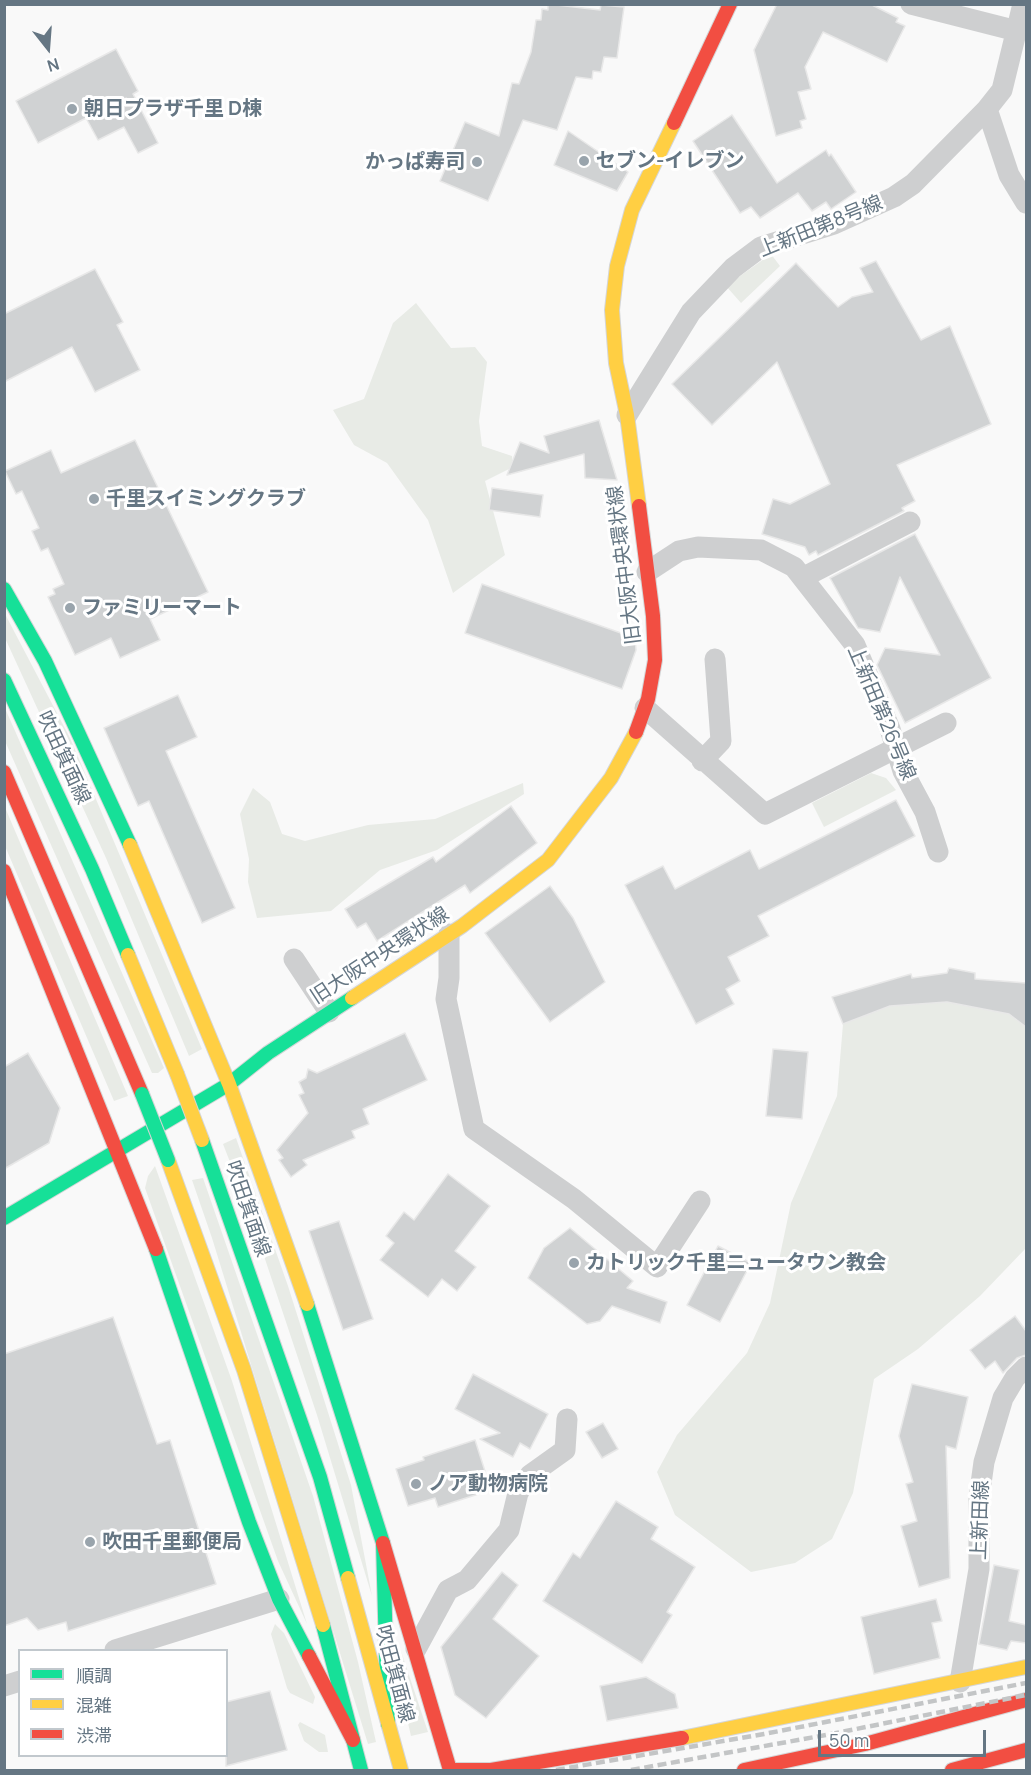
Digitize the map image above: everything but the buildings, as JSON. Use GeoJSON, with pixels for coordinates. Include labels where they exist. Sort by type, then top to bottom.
{"type":"FeatureCollection","features":[{"type":"Feature","properties":{"kind":"main road","name":"旧大阪中央環状線"},"geometry":{"type":"LineString","coordinates":[[4,1218],[229,1084],[268,1053],[449,934],[519,884],[560,846],[611,778],[638,728],[645,708],[655,660],[647,572],[627,415],[616,363],[612,310],[617,266],[635,203],[730,4]]}},
{"type":"Feature","properties":{"kind":"main road"},"geometry":{"type":"LineString","coordinates":[[4,589],[45,661],[142,871],[229,1084],[309,1308],[416,1648],[450,1770]]}},
{"type":"Feature","properties":{"kind":"main road","name":"吹田箕面線"},"geometry":{"type":"LineString","coordinates":[[4,680],[92,869],[202,1140],[320,1477],[401,1770]]}},
{"type":"Feature","properties":{"kind":"main road"},"geometry":{"type":"LineString","coordinates":[[4,772],[142,1094],[244,1370],[324,1630],[361,1770]]}},
{"type":"Feature","properties":{"kind":"main road"},"geometry":{"type":"LineString","coordinates":[[4,871],[118,1150],[172,1292],[249,1522],[279,1599],[353,1740]]}},
{"type":"Feature","properties":{"kind":"main road"},"geometry":{"type":"LineString","coordinates":[[383,1543],[388,1724]]}},
{"type":"Feature","properties":{"kind":"main road"},"geometry":{"type":"LineString","coordinates":[[456,1770],[491,1770],[700,1735],[1026,1667]]}},
{"type":"Feature","properties":{"kind":"main road"},"geometry":{"type":"LineString","coordinates":[[744,1770],[865,1744],[1026,1700]]}},
{"type":"Feature","properties":{"kind":"main road"},"geometry":{"type":"LineString","coordinates":[[952,1770],[1026,1750]]}},
{"type":"Feature","properties":{"kind":"street"},"geometry":{"type":"LineString","coordinates":[[911,4],[1017,32]]}},
{"type":"Feature","properties":{"kind":"street"},"geometry":{"type":"LineString","coordinates":[[1023,4],[1002,90],[987,109],[1009,175],[1026,203]]}},
{"type":"Feature","properties":{"kind":"street","name":"上新田第8号線"},"geometry":{"type":"LineString","coordinates":[[627,415],[686,319],[733,268],[761,247],[834,224],[894,197],[913,184],[987,109]]}},
{"type":"Feature","properties":{"kind":"street"},"geometry":{"type":"LineString","coordinates":[[804,577],[910,522]]}},
{"type":"Feature","properties":{"kind":"street","name":"上新田第26号線"},"geometry":{"type":"LineString","coordinates":[[647,572],[670,556],[688,548],[744,548],[761,550],[780,558],[804,577],[855,645],[903,771],[925,812],[938,852]]}},
{"type":"Feature","properties":{"kind":"street"},"geometry":{"type":"LineString","coordinates":[[702,760],[721,741],[715,659]]}},
{"type":"Feature","properties":{"kind":"street"},"geometry":{"type":"LineString","coordinates":[[645,708],[765,814],[946,723]]}},
{"type":"Feature","properties":{"kind":"street"},"geometry":{"type":"LineString","coordinates":[[449,934],[449,978],[446,999],[474,1129],[574,1199],[657,1268],[700,1201]]}},
{"type":"Feature","properties":{"kind":"street"},"geometry":{"type":"LineString","coordinates":[[294,958],[329,1012]]}},
{"type":"Feature","properties":{"kind":"street","name":"上新田線"},"geometry":{"type":"LineString","coordinates":[[960,1682],[979,1569],[978,1506],[984,1462],[1003,1398],[1015,1378],[1026,1367]]}},
{"type":"Feature","properties":{"kind":"street"},"geometry":{"type":"LineString","coordinates":[[416,1648],[448,1590],[466,1580],[509,1530],[518,1493],[530,1475],[565,1450],[567,1419]]}},
{"type":"Feature","properties":{"kind":"street"},"geometry":{"type":"LineString","coordinates":[[118,1649],[279,1599]]}},
{"type":"Feature","properties":{"kind":"shaded area"},"geometry":{"type":"Polygon","coordinates":[[[771,254],[780,266],[741,303],[726,286],[771,254]]]}},
{"type":"Feature","properties":{"kind":"shaded area"},"geometry":{"type":"Polygon","coordinates":[[[416,303],[451,348],[475,347],[487,362],[479,421],[482,446],[512,456],[513,467],[485,481],[505,555],[453,593],[428,520],[387,463],[354,445],[333,410],[364,399],[393,323],[416,303]]]}},
{"type":"Feature","properties":{"kind":"shaded area"},"geometry":{"type":"Polygon","coordinates":[[[4,612],[70,738],[202,1049],[189,1056],[106,858],[5,638],[4,612]]]}},
{"type":"Feature","properties":{"kind":"shaded area"},"geometry":{"type":"Polygon","coordinates":[[[4,706],[164,1068],[158,1073],[152,1073],[5,741],[4,706]]]}},
{"type":"Feature","properties":{"kind":"shaded area"},"geometry":{"type":"Polygon","coordinates":[[[871,773],[886,778],[896,790],[824,827],[812,803],[871,773]]]}},
{"type":"Feature","properties":{"kind":"shaded area"},"geometry":{"type":"Polygon","coordinates":[[[523,783],[524,794],[437,850],[380,870],[331,911],[257,918],[248,882],[249,859],[240,814],[253,788],[270,802],[282,834],[305,841],[368,825],[435,819],[523,783]]]}},
{"type":"Feature","properties":{"kind":"shaded area"},"geometry":{"type":"Polygon","coordinates":[[[4,805],[128,1096],[114,1101],[5,846],[4,805]]]}},
{"type":"Feature","properties":{"kind":"shaded area"},"geometry":{"type":"Polygon","coordinates":[[[947,1002],[1009,1014],[1026,1027],[1026,1248],[980,1296],[918,1349],[874,1379],[853,1493],[832,1539],[795,1563],[751,1572],[675,1515],[657,1472],[677,1435],[747,1353],[770,1303],[791,1203],[837,1096],[843,1024],[890,1006],[947,1002]]]}},
{"type":"Feature","properties":{"kind":"shaded area"},"geometry":{"type":"Polygon","coordinates":[[[236,1138],[288,1286],[351,1485],[372,1596],[317,1415],[249,1211],[223,1144],[236,1138]]]}},
{"type":"Feature","properties":{"kind":"shaded area"},"geometry":{"type":"Polygon","coordinates":[[[155,1166],[232,1381],[307,1624],[278,1561],[145,1188],[148,1176],[155,1166]]]}},
{"type":"Feature","properties":{"kind":"shaded area"},"geometry":{"type":"Polygon","coordinates":[[[203,1178],[313,1496],[358,1662],[376,1742],[368,1744],[212,1238],[192,1180],[203,1178]]]}},
{"type":"Feature","properties":{"kind":"shaded area"},"geometry":{"type":"Polygon","coordinates":[[[275,1624],[284,1633],[315,1697],[313,1704],[290,1693],[287,1688],[271,1634],[275,1624]]]}},
{"type":"Feature","properties":{"kind":"shaded area"},"geometry":{"type":"Polygon","coordinates":[[[400,1648],[428,1732],[411,1736],[402,1697],[400,1648]]]}},
{"type":"Feature","properties":{"kind":"shaded area"},"geometry":{"type":"Polygon","coordinates":[[[300,1722],[325,1735],[328,1752],[319,1752],[304,1741],[298,1725],[300,1722]]]}},
{"type":"Feature","properties":{"kind":"railway"},"geometry":{"type":"LineString","coordinates":[[556,1770],[764,1734],[1026,1683]]}},
{"type":"Feature","properties":{"kind":"railway"},"geometry":{"type":"LineString","coordinates":[[631,1770],[826,1735],[1026,1695]]}},
{"type":"Feature","properties":{"kind":"traffic: fast"},"geometry":{"type":"LineString","coordinates":[[4,589],[45,661],[130,845]]}},
{"type":"Feature","properties":{"kind":"traffic: fast"},"geometry":{"type":"LineString","coordinates":[[4,680],[92,869],[128,955]]}},
{"type":"Feature","properties":{"kind":"traffic: fast"},"geometry":{"type":"LineString","coordinates":[[4,1218],[229,1084],[268,1053],[352,998]]}},
{"type":"Feature","properties":{"kind":"traffic: fast"},"geometry":{"type":"LineString","coordinates":[[142,1094],[168,1160]]}},
{"type":"Feature","properties":{"kind":"traffic: fast"},"geometry":{"type":"LineString","coordinates":[[202,1140],[320,1477],[348,1578]]}},
{"type":"Feature","properties":{"kind":"traffic: fast"},"geometry":{"type":"LineString","coordinates":[[156,1249],[249,1522],[279,1599],[309,1656]]}},
{"type":"Feature","properties":{"kind":"traffic: fast"},"geometry":{"type":"LineString","coordinates":[[307,1304],[383,1543],[388,1724]]}},
{"type":"Feature","properties":{"kind":"traffic: fast"},"geometry":{"type":"LineString","coordinates":[[323,1625],[361,1770]]}},
{"type":"Feature","properties":{"kind":"traffic: slow"},"geometry":{"type":"LineString","coordinates":[[639,506],[627,415],[616,363],[612,310],[617,266],[632,210],[674,123]]}},
{"type":"Feature","properties":{"kind":"traffic: slow"},"geometry":{"type":"LineString","coordinates":[[352,998],[462,926],[548,860],[611,778],[636,732]]}},
{"type":"Feature","properties":{"kind":"traffic: slow"},"geometry":{"type":"LineString","coordinates":[[130,845],[229,1084],[307,1304]]}},
{"type":"Feature","properties":{"kind":"traffic: slow"},"geometry":{"type":"LineString","coordinates":[[128,955],[177,1074]]}},
{"type":"Feature","properties":{"kind":"traffic: slow"},"geometry":{"type":"LineString","coordinates":[[177,1074],[202,1140]]}},
{"type":"Feature","properties":{"kind":"traffic: slow"},"geometry":{"type":"LineString","coordinates":[[168,1160],[244,1370],[323,1625]]}},
{"type":"Feature","properties":{"kind":"traffic: slow"},"geometry":{"type":"LineString","coordinates":[[348,1578],[401,1770]]}},
{"type":"Feature","properties":{"kind":"traffic: slow"},"geometry":{"type":"LineString","coordinates":[[682,1738],[1026,1667]]}},
{"type":"Feature","properties":{"kind":"traffic: jam"},"geometry":{"type":"LineString","coordinates":[[674,123],[730,4]]}},
{"type":"Feature","properties":{"kind":"traffic: jam"},"geometry":{"type":"LineString","coordinates":[[636,732],[648,699],[655,660],[653,616],[639,506]]}},
{"type":"Feature","properties":{"kind":"traffic: jam"},"geometry":{"type":"LineString","coordinates":[[4,772],[142,1094]]}},
{"type":"Feature","properties":{"kind":"traffic: jam"},"geometry":{"type":"LineString","coordinates":[[4,871],[156,1249]]}},
{"type":"Feature","properties":{"kind":"traffic: jam"},"geometry":{"type":"LineString","coordinates":[[383,1543],[450,1770]]}},
{"type":"Feature","properties":{"kind":"traffic: jam"},"geometry":{"type":"LineString","coordinates":[[309,1656],[353,1740]]}},
{"type":"Feature","properties":{"kind":"traffic: jam"},"geometry":{"type":"LineString","coordinates":[[744,1770],[865,1744],[1026,1700]]}},
{"type":"Feature","properties":{"kind":"traffic: jam"},"geometry":{"type":"LineString","coordinates":[[456,1770],[491,1770],[682,1738]]}},
{"type":"Feature","properties":{"kind":"traffic: jam"},"geometry":{"type":"LineString","coordinates":[[952,1770],[1026,1750]]}},
{"type":"Feature","properties":{"kind":"place","name":"朝日プラザ千里 D棟"},"geometry":{"type":"Point","coordinates":[72,109]}},
{"type":"Feature","properties":{"kind":"place","name":"セブン-イレブン"},"geometry":{"type":"Point","coordinates":[584,161]}},
{"type":"Feature","properties":{"kind":"place","name":"かっぱ寿司"},"geometry":{"type":"Point","coordinates":[477,162]}},
{"type":"Feature","properties":{"kind":"place","name":"千里スイミングクラブ"},"geometry":{"type":"Point","coordinates":[94,499]}},
{"type":"Feature","properties":{"kind":"place","name":"ファミリーマート"},"geometry":{"type":"Point","coordinates":[70,608]}},
{"type":"Feature","properties":{"kind":"place","name":"カトリック千里ニュータウン教会"},"geometry":{"type":"Point","coordinates":[574,1263]}},
{"type":"Feature","properties":{"kind":"place","name":"ノア動物病院"},"geometry":{"type":"Point","coordinates":[416,1484]}},
{"type":"Feature","properties":{"kind":"place","name":"吹田千里郵便局"},"geometry":{"type":"Point","coordinates":[90,1542]}}]}
